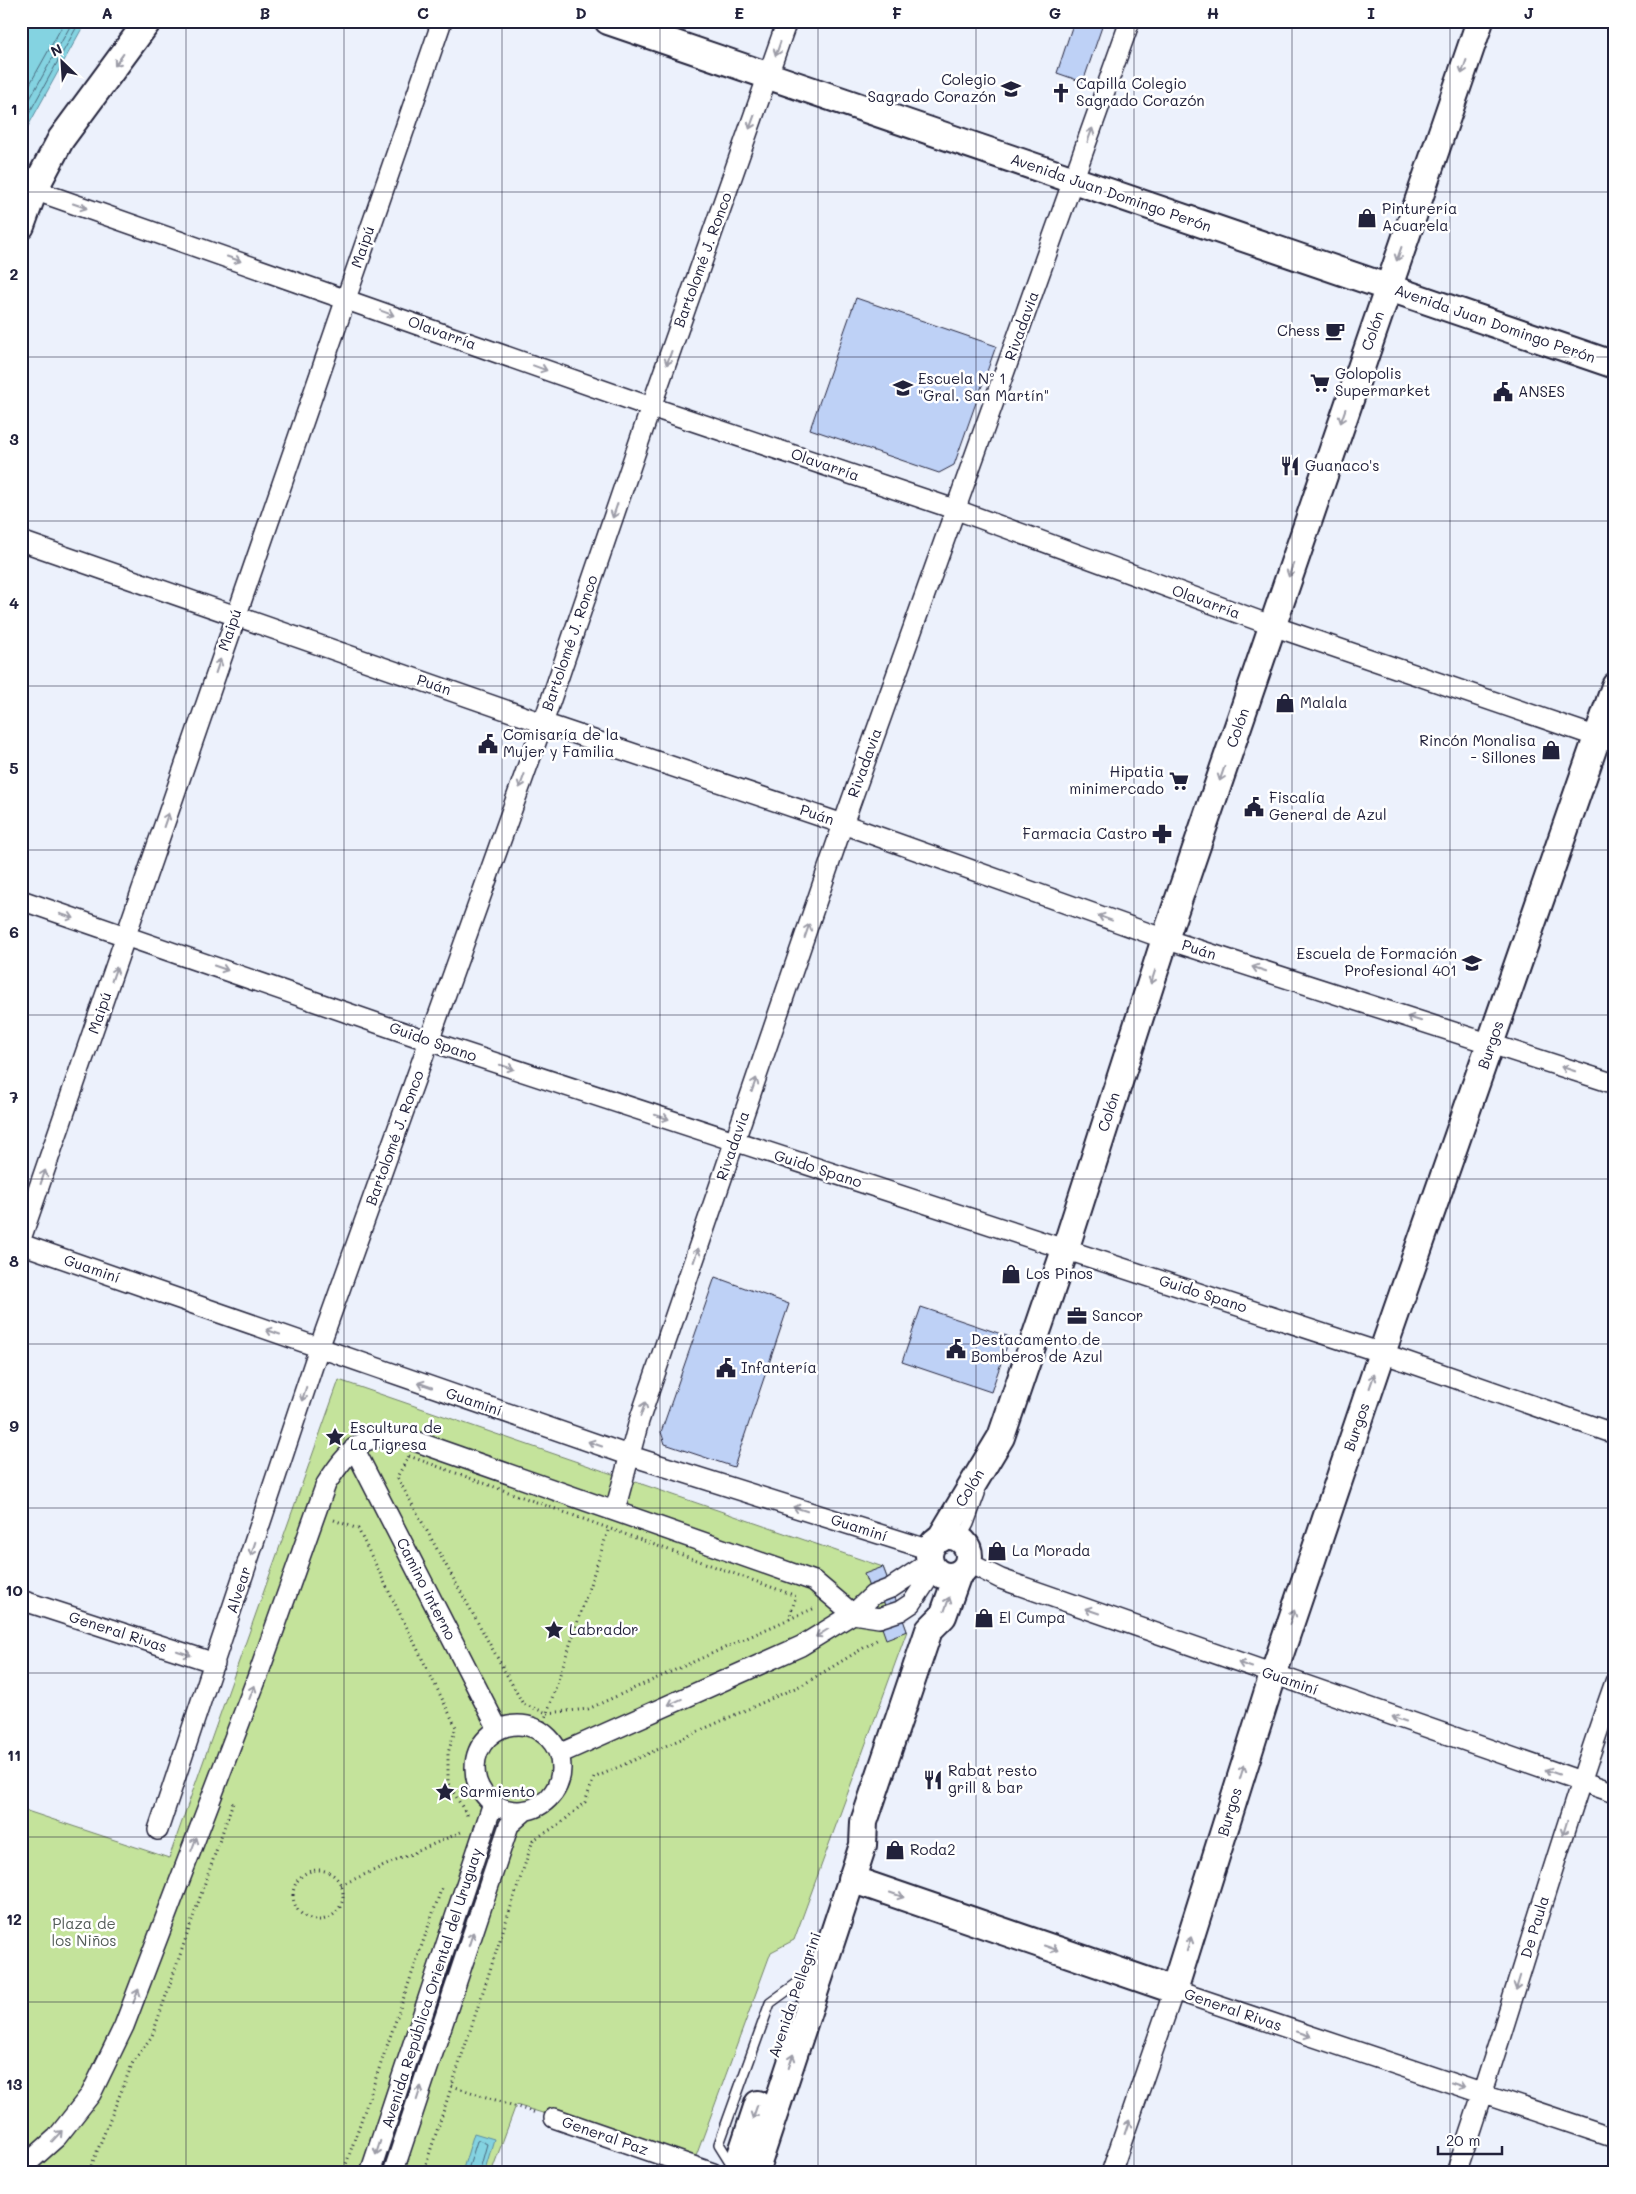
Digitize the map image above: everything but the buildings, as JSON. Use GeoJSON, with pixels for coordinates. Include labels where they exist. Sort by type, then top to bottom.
{"type":"FeatureCollection","features":[{"type":"Feature","properties":{"kind":"main road"},"geometry":{"type":"LineString","coordinates":[[21,226],[34,190],[61,138],[148,21]]}},
{"type":"Feature","properties":{"kind":"main road","name":"Avenida Juan Domingo Perón"},"geometry":{"type":"LineString","coordinates":[[608,21],[1615,364]]}},
{"type":"Feature","properties":{"kind":"main road","name":"Colón"},"geometry":{"type":"LineString","coordinates":[[945,1559],[1001,1437],[1065,1250],[1165,939],[1387,287],[1480,21]]}},
{"type":"Feature","properties":{"kind":"main road","name":"Burgos"},"geometry":{"type":"LineString","coordinates":[[1174,1990],[1273,1675],[1382,1353],[1491,1044],[1607,740],[1615,686]]}},
{"type":"Feature","properties":{"kind":"main road","name":"Avenida Pellegrini"},"geometry":{"type":"LineString","coordinates":[[751,2173],[758,2163],[863,1845],[864,1822],[929,1630],[927,1611],[945,1559]]}},
{"type":"Feature","properties":{"kind":"main road","name":"Avenida Pellegrini"},"geometry":{"type":"LineString","coordinates":[[742,2173],[741,2155],[848,1842],[864,1822]]}},
{"type":"Feature","properties":{"kind":"main road","name":"General Rivas"},"geometry":{"type":"LineString","coordinates":[[851,1879],[1174,1990]]}},
{"type":"Feature","properties":{"kind":"street","name":"Maipú"},"geometry":{"type":"LineString","coordinates":[[21,1239],[128,936],[235,615],[442,21]]}},
{"type":"Feature","properties":{"kind":"street","name":"Bartolomé J. Ronco"},"geometry":{"type":"LineString","coordinates":[[319,1348],[543,723],[651,407],[787,21]]}},
{"type":"Feature","properties":{"kind":"street","name":"Rivadavia"},"geometry":{"type":"LineString","coordinates":[[612,1519],[631,1456],[639,1421],[843,824],[957,510],[1130,21]]}},
{"type":"Feature","properties":{"kind":"street","name":"Olavarría"},"geometry":{"type":"LineString","coordinates":[[34,190],[651,407],[957,510],[1272,626],[1607,740]]}},
{"type":"Feature","properties":{"kind":"street","name":"Puán"},"geometry":{"type":"LineString","coordinates":[[21,541],[543,723],[843,824],[1165,939],[1615,1084]]}},
{"type":"Feature","properties":{"kind":"street","name":"Guido Spano"},"geometry":{"type":"LineString","coordinates":[[21,900],[429,1041],[1382,1353],[1615,1434]]}},
{"type":"Feature","properties":{"kind":"street","name":"Guaminí"},"geometry":{"type":"LineString","coordinates":[[21,1244],[631,1456],[945,1559],[1615,1793]]}},
{"type":"Feature","properties":{"kind":"street","name":"Alvear"},"geometry":{"type":"LineString","coordinates":[[158,1830],[319,1348]]}},
{"type":"Feature","properties":{"kind":"street"},"geometry":{"type":"LineString","coordinates":[[21,2169],[57,2137],[91,2094],[124,2026],[257,1678],[326,1484],[344,1458],[354,1448],[378,1436],[392,1435],[612,1519],[814,1581],[853,1614]]}},
{"type":"Feature","properties":{"kind":"street","name":"Camino interno"},"geometry":{"type":"LineString","coordinates":[[354,1448],[498,1730]]}},
{"type":"Feature","properties":{"kind":"street"},"geometry":{"type":"LineString","coordinates":[[558,1754],[801,1646],[853,1614],[873,1595],[891,1588],[945,1559]]}},
{"type":"Feature","properties":{"kind":"street","name":"General Rivas"},"geometry":{"type":"LineString","coordinates":[[21,1600],[215,1663]]}},
{"type":"Feature","properties":{"kind":"street","name":"De Paula"},"geometry":{"type":"LineString","coordinates":[[1456,2173],[1484,2094],[1580,1781],[1615,1682]]}},
{"type":"Feature","properties":{"kind":"street"},"geometry":{"type":"LineString","coordinates":[[520,1725],[541,1732],[555,1746],[561,1769],[558,1783],[551,1795],[540,1804],[526,1810],[515,1811],[493,1803],[478,1784],[475,1765],[480,1747],[488,1737],[498,1730],[520,1725]]}},
{"type":"Feature","properties":{"kind":"street","name":"Avenida República Oriental del Uruguay"},"geometry":{"type":"LineString","coordinates":[[370,2173],[493,1803]]}},
{"type":"Feature","properties":{"kind":"street","name":"Avenida República Oriental del Uruguay"},"geometry":{"type":"LineString","coordinates":[[393,2173],[509,1825],[526,1810]]}},
{"type":"Feature","properties":{"kind":"street","name":"General Rivas"},"geometry":{"type":"LineString","coordinates":[[1174,1990],[1615,2138]]}},
{"type":"Feature","properties":{"kind":"street","name":"Burgos"},"geometry":{"type":"LineString","coordinates":[[1111,2173],[1174,1990]]}},
{"type":"Feature","properties":{"kind":"street","name":"General Paz"},"geometry":{"type":"LineString","coordinates":[[554,2118],[713,2173]]}},
{"type":"Feature","properties":{"kind":"lane"},"geometry":{"type":"LineString","coordinates":[[737,2173],[719,2144],[770,2003],[782,1992],[800,1982]]}},
{"type":"Feature","properties":{"kind":"path"},"geometry":{"type":"LineString","coordinates":[[409,1456],[612,1519],[796,1596],[789,1619],[588,1708],[547,1713],[523,1704],[397,1477],[409,1456]]}},
{"type":"Feature","properties":{"kind":"path"},"geometry":{"type":"LineString","coordinates":[[541,1732],[612,1519]]}},
{"type":"Feature","properties":{"kind":"path"},"geometry":{"type":"LineString","coordinates":[[332,1520],[358,1529],[456,1727],[448,1753],[448,1783],[467,1815],[457,1842]]}},
{"type":"Feature","properties":{"kind":"path"},"geometry":{"type":"LineString","coordinates":[[424,2173],[533,1840],[560,1824],[585,1802],[594,1778],[804,1684],[887,1634]]}},
{"type":"Feature","properties":{"kind":"path"},"geometry":{"type":"LineString","coordinates":[[85,2173],[90,2169],[133,2062],[152,2036],[234,1801]]}},
{"type":"Feature","properties":{"kind":"path"},"geometry":{"type":"LineString","coordinates":[[341,1885],[461,1832]]}},
{"type":"Feature","properties":{"kind":"path"},"geometry":{"type":"LineString","coordinates":[[322,1870],[337,1878],[341,1885],[342,1904],[329,1917],[316,1920],[310,1918],[298,1909],[294,1902],[295,1885],[306,1873],[322,1870]]}},
{"type":"Feature","properties":{"kind":"path"},"geometry":{"type":"LineString","coordinates":[[343,2173],[445,1878]]}},
{"type":"Feature","properties":{"kind":"path"},"geometry":{"type":"LineString","coordinates":[[451,2086],[554,2118]]}},
{"type":"Feature","properties":{"kind":"green space","name":"Plaza de los Niños"},"geometry":{"type":"Polygon","coordinates":[[[339,1380],[883,1567],[907,1631],[794,1940],[771,1952],[695,2159],[516,2105],[491,2173],[21,2173],[21,1809],[169,1858],[339,1380]]]}},
{"type":"Feature","properties":{"kind":"water"},"geometry":{"type":"Polygon","coordinates":[[[21,21],[86,21],[21,139],[21,21]]]}},
{"type":"Feature","properties":{"kind":"water"},"geometry":{"type":"Polygon","coordinates":[[[474,2133],[494,2139],[484,2173],[464,2173],[462,2172],[474,2133]]]}},
{"type":"Feature","properties":{"kind":"place","name":"Colegio Sagrado Corazón"},"geometry":{"type":"Point","coordinates":[1011,89]}},
{"type":"Feature","properties":{"kind":"place","name":"Capilla Colegio Sagrado Corazón"},"geometry":{"type":"Point","coordinates":[1061,93]}},
{"type":"Feature","properties":{"kind":"place","name":"Pinturería Acuarela"},"geometry":{"type":"Point","coordinates":[1367,218]}},
{"type":"Feature","properties":{"kind":"place","name":"Chess"},"geometry":{"type":"Point","coordinates":[1335,331]}},
{"type":"Feature","properties":{"kind":"place","name":"Golopolis Supermarket"},"geometry":{"type":"Point","coordinates":[1320,383]}},
{"type":"Feature","properties":{"kind":"place","name":"Escuela Nº 1 \"Gral. San Martín\""},"geometry":{"type":"Point","coordinates":[903,388]}},
{"type":"Feature","properties":{"kind":"place","name":"ANSES"},"geometry":{"type":"Point","coordinates":[1503,392]}},
{"type":"Feature","properties":{"kind":"place","name":"Guanaco's"},"geometry":{"type":"Point","coordinates":[1290,466]}},
{"type":"Feature","properties":{"kind":"place","name":"Malala"},"geometry":{"type":"Point","coordinates":[1285,703]}},
{"type":"Feature","properties":{"kind":"place","name":"Comisaría de la Mujer y Familia"},"geometry":{"type":"Point","coordinates":[488,744]}},
{"type":"Feature","properties":{"kind":"place","name":"Rincón Monalisa - Sillones"},"geometry":{"type":"Point","coordinates":[1551,750]}},
{"type":"Feature","properties":{"kind":"place","name":"Hipatia minimercado"},"geometry":{"type":"Point","coordinates":[1179,781]}},
{"type":"Feature","properties":{"kind":"place","name":"Fiscalía General de Azul"},"geometry":{"type":"Point","coordinates":[1254,807]}},
{"type":"Feature","properties":{"kind":"place","name":"Farmacia Castro"},"geometry":{"type":"Point","coordinates":[1162,834]}},
{"type":"Feature","properties":{"kind":"place","name":"Escuela de Formación Profesional 401"},"geometry":{"type":"Point","coordinates":[1472,963]}},
{"type":"Feature","properties":{"kind":"place","name":"Los Pinos"},"geometry":{"type":"Point","coordinates":[1011,1274]}},
{"type":"Feature","properties":{"kind":"place","name":"Sancor"},"geometry":{"type":"Point","coordinates":[1077,1316]}},
{"type":"Feature","properties":{"kind":"place","name":"Destacamento de Bomberos de Azul"},"geometry":{"type":"Point","coordinates":[956,1349]}},
{"type":"Feature","properties":{"kind":"place","name":"Infantería"},"geometry":{"type":"Point","coordinates":[726,1368]}},
{"type":"Feature","properties":{"kind":"place","name":"Escultura de La Tigresa"},"geometry":{"type":"Point","coordinates":[335,1437]}},
{"type":"Feature","properties":{"kind":"place","name":"La Morada"},"geometry":{"type":"Point","coordinates":[997,1551]}},
{"type":"Feature","properties":{"kind":"place","name":"El Cumpa"},"geometry":{"type":"Point","coordinates":[984,1618]}},
{"type":"Feature","properties":{"kind":"place","name":"Labrador"},"geometry":{"type":"Point","coordinates":[554,1630]}},
{"type":"Feature","properties":{"kind":"place","name":"Rabat resto grill & bar"},"geometry":{"type":"Point","coordinates":[933,1780]}},
{"type":"Feature","properties":{"kind":"place","name":"Sarmiento"},"geometry":{"type":"Point","coordinates":[445,1792]}},
{"type":"Feature","properties":{"kind":"place","name":"Roda2"},"geometry":{"type":"Point","coordinates":[895,1850]}}]}
